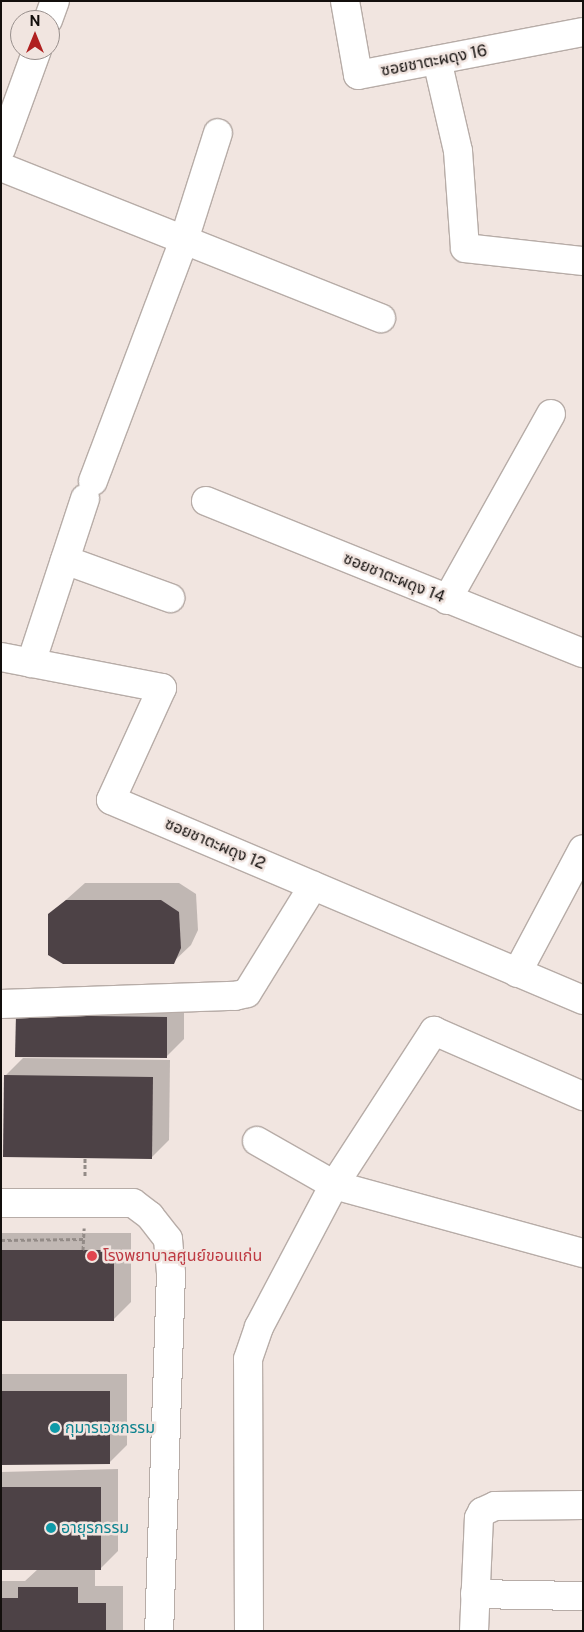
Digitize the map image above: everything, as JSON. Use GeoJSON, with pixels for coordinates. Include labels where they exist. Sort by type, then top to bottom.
{"type":"FeatureCollection","features":[{"type":"Feature","properties":{"kind":"street","name":"ซอยชาตะผดุง 16"},"geometry":{"type":"LineString","coordinates":[[345,1],[358,75],[583,32]]}},
{"type":"Feature","properties":{"kind":"street"},"geometry":{"type":"LineString","coordinates":[[1,149],[33,60]]}},
{"type":"Feature","properties":{"kind":"street"},"geometry":{"type":"LineString","coordinates":[[437,60],[458,151],[465,248],[583,261]]}},
{"type":"Feature","properties":{"kind":"street"},"geometry":{"type":"LineString","coordinates":[[31,663],[89,490],[184,240],[218,133]]}},
{"type":"Feature","properties":{"kind":"street"},"geometry":{"type":"LineString","coordinates":[[1,167],[381,318]]}},
{"type":"Feature","properties":{"kind":"street"},"geometry":{"type":"LineString","coordinates":[[447,600],[552,414]]}},
{"type":"Feature","properties":{"kind":"street","name":"ซอยชาตะผดุง 14"},"geometry":{"type":"LineString","coordinates":[[206,501],[447,600],[583,653]]}},
{"type":"Feature","properties":{"kind":"street"},"geometry":{"type":"LineString","coordinates":[[65,560],[170,598]]}},
{"type":"Feature","properties":{"kind":"street","name":"ซอยชาตะผดุง 12"},"geometry":{"type":"LineString","coordinates":[[1,657],[162,688],[111,800],[583,1000]]}},
{"type":"Feature","properties":{"kind":"street"},"geometry":{"type":"LineString","coordinates":[[517,973],[583,849]]}},
{"type":"Feature","properties":{"kind":"street"},"geometry":{"type":"LineString","coordinates":[[1,1004],[235,996],[247,993],[313,886]]}},
{"type":"Feature","properties":{"kind":"street"},"geometry":{"type":"LineString","coordinates":[[249,1631],[248,1359],[259,1327],[334,1185],[434,1032],[583,1096]]}},
{"type":"Feature","properties":{"kind":"street"},"geometry":{"type":"LineString","coordinates":[[257,1140],[334,1185],[583,1253]]}},
{"type":"Feature","properties":{"kind":"street"},"geometry":{"type":"LineString","coordinates":[[1,1203],[133,1204],[150,1216],[168,1239],[172,1272],[159,1631]]}},
{"type":"Feature","properties":{"kind":"street"},"geometry":{"type":"LineString","coordinates":[[474,1631],[479,1518],[488,1506],[583,1505]]}},
{"type":"Feature","properties":{"kind":"street"},"geometry":{"type":"LineString","coordinates":[[476,1594],[583,1596]]}},
{"type":"Feature","properties":{"kind":"path"},"geometry":{"type":"LineString","coordinates":[[1,1240],[84,1239]]}},
{"type":"Feature","properties":{"kind":"building"},"geometry":{"type":"Polygon","coordinates":[[[66,900],[161,900],[179,912],[181,948],[174,964],[63,964],[48,955],[48,914],[66,900]]]}},
{"type":"Feature","properties":{"kind":"building"},"geometry":{"type":"Polygon","coordinates":[[[16,1015],[167,1017],[167,1058],[15,1057],[16,1015]]]}},
{"type":"Feature","properties":{"kind":"building"},"geometry":{"type":"Polygon","coordinates":[[[4,1075],[153,1077],[152,1159],[3,1157],[4,1075]]]}},
{"type":"Feature","properties":{"kind":"building"},"geometry":{"type":"Polygon","coordinates":[[[1,1250],[114,1250],[114,1321],[1,1321],[1,1250]]]}},
{"type":"Feature","properties":{"kind":"building","name":"กุมารเวชกรรม"},"geometry":{"type":"Polygon","coordinates":[[[1,1391],[110,1391],[110,1464],[1,1465],[1,1391]]]}},
{"type":"Feature","properties":{"kind":"building","name":"อายุรกรรม"},"geometry":{"type":"Polygon","coordinates":[[[1,1487],[101,1487],[101,1570],[1,1570],[1,1487]]]}},
{"type":"Feature","properties":{"kind":"building"},"geometry":{"type":"Polygon","coordinates":[[[18,1587],[78,1587],[78,1603],[106,1603],[106,1631],[1,1631],[1,1598],[18,1598],[18,1587]]]}},
{"type":"Feature","properties":{"kind":"place","name":"โรงพยาบาลศูนย์ขอนแก่น"},"geometry":{"type":"Point","coordinates":[92,1256]}},
{"type":"Feature","properties":{"kind":"place","name":"กุมารเวชกรรม"},"geometry":{"type":"Point","coordinates":[55,1428]}},
{"type":"Feature","properties":{"kind":"place","name":"อายุรกรรม"},"geometry":{"type":"Point","coordinates":[51,1528]}}]}
